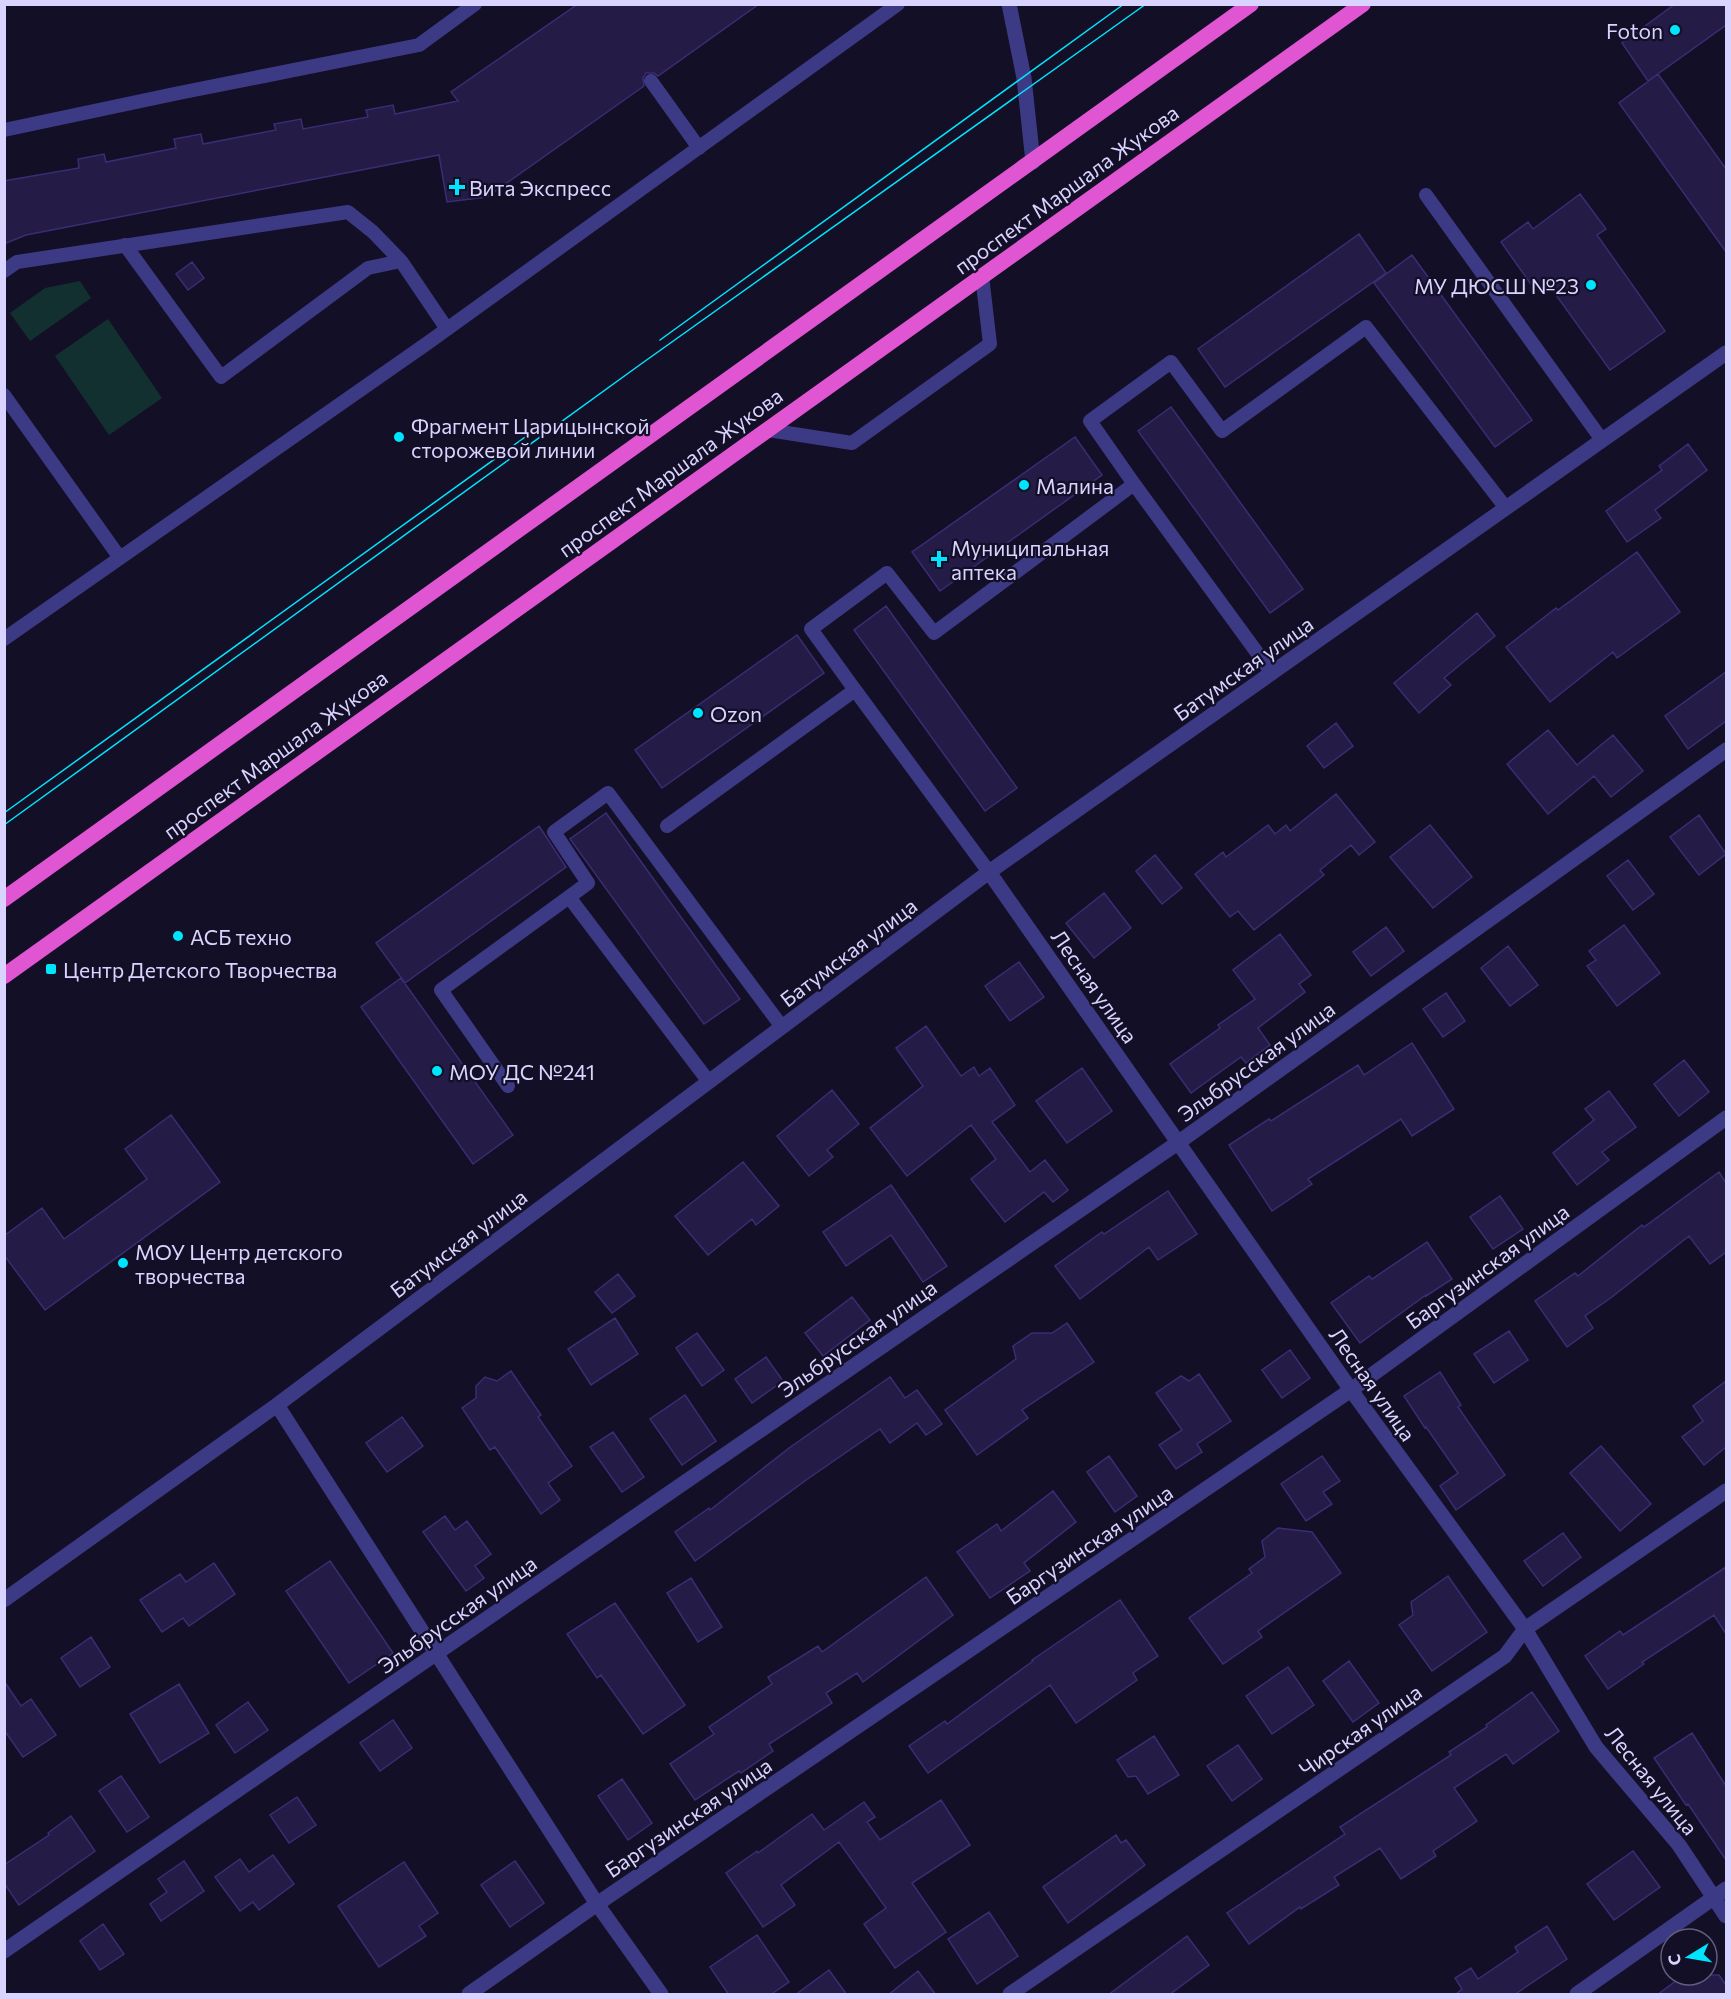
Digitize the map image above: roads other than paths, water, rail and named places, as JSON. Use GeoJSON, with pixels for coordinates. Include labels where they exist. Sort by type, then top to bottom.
{"type":"FeatureCollection","features":[{"type":"Feature","properties":{"kind":"highway","name":"проспект Маршала Жукова"},"geometry":{"type":"LineString","coordinates":[[4,899],[1251,4]]}},
{"type":"Feature","properties":{"kind":"highway","name":"проспект Маршала Жукова"},"geometry":{"type":"LineString","coordinates":[[4,976],[1363,4]]}},
{"type":"Feature","properties":{"kind":"street"},"geometry":{"type":"LineString","coordinates":[[1009,4],[1024,78],[1033,162]]}},
{"type":"Feature","properties":{"kind":"street","name":"Батумская улица"},"geometry":{"type":"LineString","coordinates":[[4,1600],[277,1405],[990,872],[1726,353]]}},
{"type":"Feature","properties":{"kind":"street","name":"Эльбрусская улица"},"geometry":{"type":"LineString","coordinates":[[4,1951],[1179,1143],[1726,750]]}},
{"type":"Feature","properties":{"kind":"street","name":"Лесная улица"},"geometry":{"type":"LineString","coordinates":[[990,872],[1351,1390],[1525,1629],[1596,1748],[1679,1845],[1726,1916]]}},
{"type":"Feature","properties":{"kind":"street","name":"Баргузинская улица"},"geometry":{"type":"LineString","coordinates":[[469,1995],[597,1904],[1351,1390],[1726,1118]]}},
{"type":"Feature","properties":{"kind":"street"},"geometry":{"type":"LineString","coordinates":[[277,1405],[597,1904],[661,1995]]}},
{"type":"Feature","properties":{"kind":"street","name":"Чирская улица"},"geometry":{"type":"LineString","coordinates":[[1010,1995],[1505,1656],[1525,1629],[1726,1491]]}},
{"type":"Feature","properties":{"kind":"street"},"geometry":{"type":"LineString","coordinates":[[1577,1995],[1726,1889]]}},
{"type":"Feature","properties":{"kind":"lane"},"geometry":{"type":"LineString","coordinates":[[4,130],[419,45],[475,4]]}},
{"type":"Feature","properties":{"kind":"lane"},"geometry":{"type":"LineString","coordinates":[[4,639],[447,329],[898,4]]}},
{"type":"Feature","properties":{"kind":"lane"},"geometry":{"type":"LineString","coordinates":[[651,81],[699,148]]}},
{"type":"Feature","properties":{"kind":"lane"},"geometry":{"type":"LineString","coordinates":[[1426,195],[1602,440]]}},
{"type":"Feature","properties":{"kind":"lane"},"geometry":{"type":"LineString","coordinates":[[4,271],[17,262],[348,212],[373,232],[401,261],[447,329]]}},
{"type":"Feature","properties":{"kind":"lane"},"geometry":{"type":"LineString","coordinates":[[125,245],[221,377],[368,268],[401,261]]}},
{"type":"Feature","properties":{"kind":"lane"},"geometry":{"type":"LineString","coordinates":[[768,429],[852,443],[990,344],[982,276]]}},
{"type":"Feature","properties":{"kind":"lane"},"geometry":{"type":"LineString","coordinates":[[1272,673],[1090,421],[1172,362],[1222,431],[1366,327],[1506,508]]}},
{"type":"Feature","properties":{"kind":"lane"},"geometry":{"type":"LineString","coordinates":[[4,395],[120,558]]}},
{"type":"Feature","properties":{"kind":"lane"},"geometry":{"type":"LineString","coordinates":[[990,872],[811,629],[886,573],[934,633],[1134,484]]}},
{"type":"Feature","properties":{"kind":"lane"},"geometry":{"type":"LineString","coordinates":[[667,826],[855,690]]}},
{"type":"Feature","properties":{"kind":"lane"},"geometry":{"type":"LineString","coordinates":[[508,1086],[441,990],[588,883],[554,832],[608,793],[782,1027]]}},
{"type":"Feature","properties":{"kind":"lane"},"geometry":{"type":"LineString","coordinates":[[569,897],[709,1082]]}},
{"type":"Feature","properties":{"kind":"tram line"},"geometry":{"type":"LineString","coordinates":[[660,340],[1124,4]]}},
{"type":"Feature","properties":{"kind":"tram line"},"geometry":{"type":"LineString","coordinates":[[4,825],[641,364],[1146,4]]}},
{"type":"Feature","properties":{"kind":"tram line"},"geometry":{"type":"LineString","coordinates":[[4,813],[528,435]]}},
{"type":"Feature","properties":{"kind":"place","name":"Foton"},"geometry":{"type":"Point","coordinates":[1675,30]}},
{"type":"Feature","properties":{"kind":"place","name":"Вита Экспресс"},"geometry":{"type":"Point","coordinates":[457,187]}},
{"type":"Feature","properties":{"kind":"place","name":"МУ ДЮСШ №23"},"geometry":{"type":"Point","coordinates":[1591,285]}},
{"type":"Feature","properties":{"kind":"place","name":"Фрагмент Царицынской сторожевой линии"},"geometry":{"type":"Point","coordinates":[399,437]}},
{"type":"Feature","properties":{"kind":"place","name":"Малина"},"geometry":{"type":"Point","coordinates":[1024,485]}},
{"type":"Feature","properties":{"kind":"place","name":"Муниципальная аптека"},"geometry":{"type":"Point","coordinates":[939,559]}},
{"type":"Feature","properties":{"kind":"place","name":"Ozon"},"geometry":{"type":"Point","coordinates":[698,713]}},
{"type":"Feature","properties":{"kind":"place","name":"АСБ техно"},"geometry":{"type":"Point","coordinates":[178,936]}},
{"type":"Feature","properties":{"kind":"place","name":"Центр Детского Творчества"},"geometry":{"type":"Point","coordinates":[51,969]}},
{"type":"Feature","properties":{"kind":"place","name":"МОУ ДС №241"},"geometry":{"type":"Point","coordinates":[437,1071]}},
{"type":"Feature","properties":{"kind":"place","name":"МОУ Центр детского творчества"},"geometry":{"type":"Point","coordinates":[123,1263]}}]}
